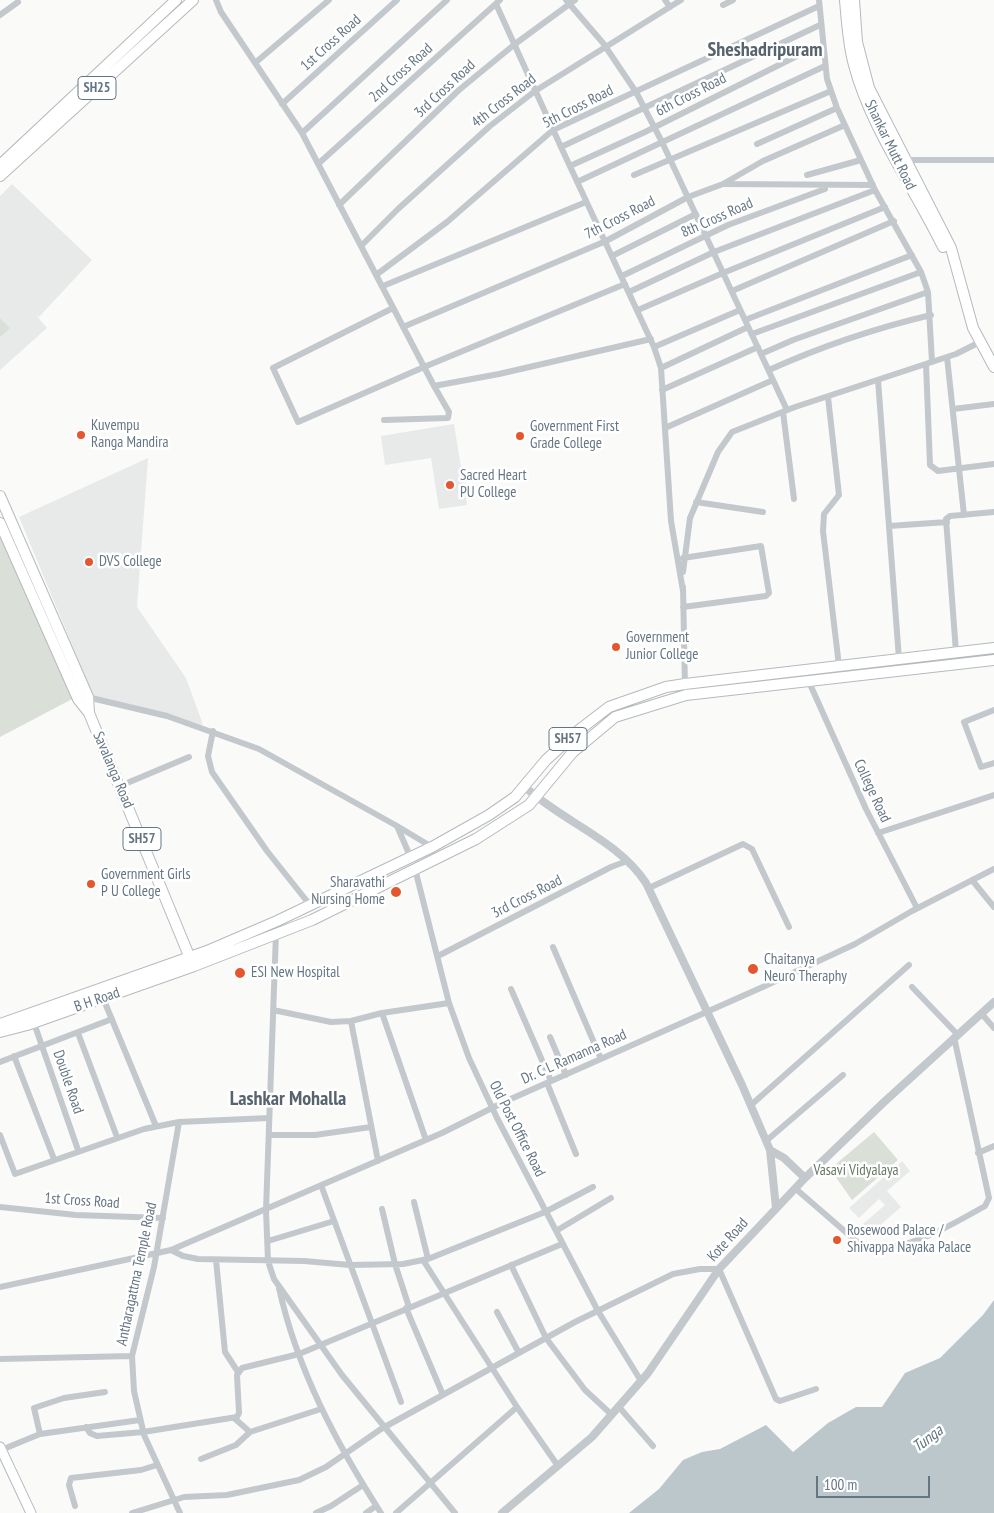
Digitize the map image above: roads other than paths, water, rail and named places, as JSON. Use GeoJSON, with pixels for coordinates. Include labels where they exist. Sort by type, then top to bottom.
{"type":"FeatureCollection","features":[{"type":"Feature","properties":{"kind":"main road","name":"SH25"},"geometry":{"type":"LineString","coordinates":[[0,165],[176,0]]}},
{"type":"Feature","properties":{"kind":"main road","name":"SH25"},"geometry":{"type":"LineString","coordinates":[[0,176],[193,0]]}},
{"type":"Feature","properties":{"kind":"main road","name":"Shankar Mutt Road"},"geometry":{"type":"LineString","coordinates":[[846,0],[858,66],[871,111],[934,229],[959,282],[980,342],[994,367]]}},
{"type":"Feature","properties":{"kind":"main road","name":"Shankar Mutt Road"},"geometry":{"type":"LineString","coordinates":[[854,0],[858,66],[951,248],[958,267],[959,282]]}},
{"type":"Feature","properties":{"kind":"main road","name":"Savalanga Road"},"geometry":{"type":"LineString","coordinates":[[0,496],[191,962]]}},
{"type":"Feature","properties":{"kind":"main road","name":"Savalanga Road"},"geometry":{"type":"LineString","coordinates":[[0,523],[83,698]]}},
{"type":"Feature","properties":{"kind":"main road","name":"SH57"},"geometry":{"type":"LineString","coordinates":[[191,962],[432,847],[489,816],[515,797],[546,760],[578,730],[609,708],[666,687],[685,684],[994,648]]}},
{"type":"Feature","properties":{"kind":"main road","name":"SH57"},"geometry":{"type":"LineString","coordinates":[[191,962],[312,920],[476,839],[502,824],[528,805],[572,753],[615,717],[686,695],[994,660]]}},
{"type":"Feature","properties":{"kind":"main road","name":"B H Road"},"geometry":{"type":"LineString","coordinates":[[0,1032],[34,1023],[103,998],[191,962]]}},
{"type":"Feature","properties":{"kind":"main road"},"geometry":{"type":"LineString","coordinates":[[0,1024],[191,962]]}},
{"type":"Feature","properties":{"kind":"main road"},"geometry":{"type":"LineString","coordinates":[[1,1448],[31,1513]]}},
{"type":"Feature","properties":{"kind":"street"},"geometry":{"type":"LineString","coordinates":[[216,0],[221,12],[302,133],[448,412],[448,418],[384,420]]}},
{"type":"Feature","properties":{"kind":"street"},"geometry":{"type":"LineString","coordinates":[[255,63],[329,0]]}},
{"type":"Feature","properties":{"kind":"street","name":"1st Cross Road"},"geometry":{"type":"LineString","coordinates":[[282,104],[396,0]]}},
{"type":"Feature","properties":{"kind":"street"},"geometry":{"type":"LineString","coordinates":[[302,133],[447,0]]}},
{"type":"Feature","properties":{"kind":"street"},"geometry":{"type":"LineString","coordinates":[[665,0],[670,7]]}},
{"type":"Feature","properties":{"kind":"street","name":"4th Cross Road"},"geometry":{"type":"LineString","coordinates":[[361,246],[398,209],[490,126],[536,91],[681,0]]}},
{"type":"Feature","properties":{"kind":"street"},"geometry":{"type":"LineString","coordinates":[[724,5],[733,0]]}},
{"type":"Feature","properties":{"kind":"street"},"geometry":{"type":"LineString","coordinates":[[570,1],[606,48],[645,108],[773,380],[785,411],[794,498]]}},
{"type":"Feature","properties":{"kind":"street","name":"3rd Cross Road"},"geometry":{"type":"LineString","coordinates":[[339,204],[459,90],[570,1]]}},
{"type":"Feature","properties":{"kind":"street"},"geometry":{"type":"LineString","coordinates":[[0,15],[18,2]]}},
{"type":"Feature","properties":{"kind":"street"},"geometry":{"type":"LineString","coordinates":[[498,2],[560,147],[651,339],[661,368],[671,521],[683,591]]}},
{"type":"Feature","properties":{"kind":"street","name":"2nd Cross Road"},"geometry":{"type":"LineString","coordinates":[[318,164],[498,2]]}},
{"type":"Feature","properties":{"kind":"street"},"geometry":{"type":"LineString","coordinates":[[819,3],[825,66],[837,108],[874,187],[921,272],[928,292],[931,316],[929,363],[930,465],[938,471],[994,464]]}},
{"type":"Feature","properties":{"kind":"street","name":"5th Cross Road"},"geometry":{"type":"LineString","coordinates":[[376,275],[446,222],[553,130],[819,3]]}},
{"type":"Feature","properties":{"kind":"street"},"geometry":{"type":"LineString","coordinates":[[560,147],[820,25]]}},
{"type":"Feature","properties":{"kind":"street","name":"6th Cross Road"},"geometry":{"type":"LineString","coordinates":[[570,166],[655,127],[801,54],[823,47]]}},
{"type":"Feature","properties":{"kind":"street"},"geometry":{"type":"LineString","coordinates":[[577,182],[825,66]]}},
{"type":"Feature","properties":{"kind":"street"},"geometry":{"type":"LineString","coordinates":[[634,176],[831,91]]}},
{"type":"Feature","properties":{"kind":"street"},"geometry":{"type":"LineString","coordinates":[[756,144],[837,108]]}},
{"type":"Feature","properties":{"kind":"street","name":"7th Cross Road"},"geometry":{"type":"LineString","coordinates":[[403,327],[606,241],[688,198],[723,184],[763,161],[845,125]]}},
{"type":"Feature","properties":{"kind":"street"},"geometry":{"type":"LineString","coordinates":[[808,175],[861,160]]}},
{"type":"Feature","properties":{"kind":"street"},"geometry":{"type":"LineString","coordinates":[[907,160],[994,160]]}},
{"type":"Feature","properties":{"kind":"street"},"geometry":{"type":"LineString","coordinates":[[723,184],[874,187]]}},
{"type":"Feature","properties":{"kind":"street"},"geometry":{"type":"LineString","coordinates":[[629,292],[714,252],[874,187]]}},
{"type":"Feature","properties":{"kind":"street","name":"8th Cross Road"},"geometry":{"type":"LineString","coordinates":[[622,276],[706,236],[825,189]]}},
{"type":"Feature","properties":{"kind":"street"},"geometry":{"type":"LineString","coordinates":[[383,286],[586,202]]}},
{"type":"Feature","properties":{"kind":"street"},"geometry":{"type":"LineString","coordinates":[[638,310],[723,273],[886,207]]}},
{"type":"Feature","properties":{"kind":"street"},"geometry":{"type":"LineString","coordinates":[[612,256],[696,214]]}},
{"type":"Feature","properties":{"kind":"street"},"geometry":{"type":"LineString","coordinates":[[732,291],[894,221]]}},
{"type":"Feature","properties":{"kind":"street"},"geometry":{"type":"LineString","coordinates":[[661,368],[747,323],[912,254]]}},
{"type":"Feature","properties":{"kind":"street"},"geometry":{"type":"LineString","coordinates":[[752,334],[921,272]]}},
{"type":"Feature","properties":{"kind":"street"},"geometry":{"type":"LineString","coordinates":[[393,308],[273,368],[298,422],[424,367],[625,284]]}},
{"type":"Feature","properties":{"kind":"street"},"geometry":{"type":"LineString","coordinates":[[662,390],[759,350],[793,340],[928,292]]}},
{"type":"Feature","properties":{"kind":"street"},"geometry":{"type":"LineString","coordinates":[[654,346],[740,310]]}},
{"type":"Feature","properties":{"kind":"street"},"geometry":{"type":"LineString","coordinates":[[768,370],[797,357],[847,340],[907,321],[931,316]]}},
{"type":"Feature","properties":{"kind":"street"},"geometry":{"type":"LineString","coordinates":[[434,386],[499,374],[651,339]]}},
{"type":"Feature","properties":{"kind":"street"},"geometry":{"type":"LineString","coordinates":[[686,695],[683,591],[684,558],[690,518],[718,452],[732,432],[785,411],[947,357],[980,342]]}},
{"type":"Feature","properties":{"kind":"street"},"geometry":{"type":"LineString","coordinates":[[947,357],[964,515]]}},
{"type":"Feature","properties":{"kind":"street"},"geometry":{"type":"LineString","coordinates":[[665,428],[773,380]]}},
{"type":"Feature","properties":{"kind":"street"},"geometry":{"type":"LineString","coordinates":[[878,380],[899,658]]}},
{"type":"Feature","properties":{"kind":"street"},"geometry":{"type":"LineString","coordinates":[[828,397],[839,495],[824,514],[823,531],[839,666]]}},
{"type":"Feature","properties":{"kind":"street"},"geometry":{"type":"LineString","coordinates":[[953,409],[994,404]]}},
{"type":"Feature","properties":{"kind":"street"},"geometry":{"type":"LineString","coordinates":[[696,502],[763,512]]}},
{"type":"Feature","properties":{"kind":"street"},"geometry":{"type":"LineString","coordinates":[[956,652],[947,522],[950,516],[994,512]]}},
{"type":"Feature","properties":{"kind":"street"},"geometry":{"type":"LineString","coordinates":[[889,526],[947,522]]}},
{"type":"Feature","properties":{"kind":"street"},"geometry":{"type":"LineString","coordinates":[[683,607],[766,596],[769,594],[761,546],[684,558]]}},
{"type":"Feature","properties":{"kind":"street","name":"College Road"},"geometry":{"type":"LineString","coordinates":[[808,682],[878,833],[918,908]]}},
{"type":"Feature","properties":{"kind":"street"},"geometry":{"type":"LineString","coordinates":[[83,698],[168,716],[259,749],[432,847]]}},
{"type":"Feature","properties":{"kind":"street"},"geometry":{"type":"LineString","coordinates":[[994,710],[964,722],[981,767],[994,764]]}},
{"type":"Feature","properties":{"kind":"street"},"geometry":{"type":"LineString","coordinates":[[214,732],[208,756],[212,772],[267,851],[310,905]]}},
{"type":"Feature","properties":{"kind":"street"},"geometry":{"type":"LineString","coordinates":[[120,786],[189,758]]}},
{"type":"Feature","properties":{"kind":"street"},"geometry":{"type":"LineString","coordinates":[[524,786],[535,796],[637,869],[648,888],[751,1105],[770,1150],[776,1208]]}},
{"type":"Feature","properties":{"kind":"street"},"geometry":{"type":"LineString","coordinates":[[878,833],[994,795]]}},
{"type":"Feature","properties":{"kind":"street"},"geometry":{"type":"LineString","coordinates":[[397,826],[410,856]]}},
{"type":"Feature","properties":{"kind":"street"},"geometry":{"type":"LineString","coordinates":[[648,888],[743,844],[752,849],[789,927]]}},
{"type":"Feature","properties":{"kind":"street","name":"3rd Cross Road"},"geometry":{"type":"LineString","coordinates":[[438,956],[611,866],[627,861]]}},
{"type":"Feature","properties":{"kind":"street","name":"Old Post Office Road"},"geometry":{"type":"LineString","coordinates":[[415,869],[449,1003],[469,1058],[492,1108],[562,1244],[598,1311],[642,1382]]}},
{"type":"Feature","properties":{"kind":"street","name":"Dr. C L Ramanna Road"},"geometry":{"type":"LineString","coordinates":[[0,1287],[171,1250],[426,1140],[492,1108],[855,944],[918,908],[994,869]]}},
{"type":"Feature","properties":{"kind":"street"},"geometry":{"type":"LineString","coordinates":[[972,880],[994,907]]}},
{"type":"Feature","properties":{"kind":"street"},"geometry":{"type":"LineString","coordinates":[[276,932],[266,1210],[268,1261],[278,1284],[299,1354],[321,1409],[344,1454],[380,1513]]}},
{"type":"Feature","properties":{"kind":"street"},"geometry":{"type":"LineString","coordinates":[[552,947],[602,1059]]}},
{"type":"Feature","properties":{"kind":"street"},"geometry":{"type":"LineString","coordinates":[[751,1105],[909,965]]}},
{"type":"Feature","properties":{"kind":"street"},"geometry":{"type":"LineString","coordinates":[[796,1189],[863,1247],[876,1250],[932,1236],[985,1206],[988,1198],[956,1036],[912,987]]}},
{"type":"Feature","properties":{"kind":"street"},"geometry":{"type":"LineString","coordinates":[[511,989],[576,1154]]}},
{"type":"Feature","properties":{"kind":"street"},"geometry":{"type":"LineString","coordinates":[[103,998],[156,1126]]}},
{"type":"Feature","properties":{"kind":"street","name":"Kote Road"},"geometry":{"type":"LineString","coordinates":[[502,1513],[592,1437],[642,1382],[682,1326],[719,1268],[776,1208],[805,1178],[994,1002]]}},
{"type":"Feature","properties":{"kind":"street"},"geometry":{"type":"LineString","coordinates":[[273,1010],[331,1022],[351,1021],[382,1013],[449,1003]]}},
{"type":"Feature","properties":{"kind":"street"},"geometry":{"type":"LineString","coordinates":[[382,1013],[426,1140]]}},
{"type":"Feature","properties":{"kind":"street"},"geometry":{"type":"LineString","coordinates":[[981,1013],[994,1028]]}},
{"type":"Feature","properties":{"kind":"street"},"geometry":{"type":"LineString","coordinates":[[0,1062],[112,1019]]}},
{"type":"Feature","properties":{"kind":"street"},"geometry":{"type":"LineString","coordinates":[[351,1021],[378,1160]]}},
{"type":"Feature","properties":{"kind":"street","name":"Double Road"},"geometry":{"type":"LineString","coordinates":[[34,1023],[78,1150]]}},
{"type":"Feature","properties":{"kind":"street"},"geometry":{"type":"LineString","coordinates":[[78,1033],[117,1137]]}},
{"type":"Feature","properties":{"kind":"street"},"geometry":{"type":"LineString","coordinates":[[550,1037],[566,1075]]}},
{"type":"Feature","properties":{"kind":"street"},"geometry":{"type":"LineString","coordinates":[[14,1056],[54,1159]]}},
{"type":"Feature","properties":{"kind":"street"},"geometry":{"type":"LineString","coordinates":[[766,1141],[843,1075]]}},
{"type":"Feature","properties":{"kind":"street"},"geometry":{"type":"LineString","coordinates":[[0,1135],[15,1174],[78,1150],[156,1126],[179,1122],[269,1118]]}},
{"type":"Feature","properties":{"kind":"street","name":"Antharagattma Temple Road"},"geometry":{"type":"LineString","coordinates":[[179,1122],[157,1253],[132,1356],[134,1391],[143,1432],[180,1513]]}},
{"type":"Feature","properties":{"kind":"street"},"geometry":{"type":"LineString","coordinates":[[269,1135],[315,1135],[371,1127]]}},
{"type":"Feature","properties":{"kind":"street"},"geometry":{"type":"LineString","coordinates":[[978,1153],[994,1146]]}},
{"type":"Feature","properties":{"kind":"street"},"geometry":{"type":"LineString","coordinates":[[770,1150],[784,1158],[805,1178]]}},
{"type":"Feature","properties":{"kind":"street"},"geometry":{"type":"LineString","coordinates":[[321,1185],[370,1324],[401,1402]]}},
{"type":"Feature","properties":{"kind":"street"},"geometry":{"type":"LineString","coordinates":[[171,1250],[183,1256],[216,1260],[304,1261],[350,1265],[394,1264],[425,1260],[546,1212],[593,1187]]}},
{"type":"Feature","properties":{"kind":"street"},"geometry":{"type":"LineString","coordinates":[[556,1231],[610,1198]]}},
{"type":"Feature","properties":{"kind":"street"},"geometry":{"type":"LineString","coordinates":[[414,1202],[425,1260],[442,1293],[558,1466]]}},
{"type":"Feature","properties":{"kind":"street","name":"1st Cross Road"},"geometry":{"type":"LineString","coordinates":[[0,1207],[76,1215],[162,1218]]}},
{"type":"Feature","properties":{"kind":"street"},"geometry":{"type":"LineString","coordinates":[[382,1208],[394,1264],[408,1308],[443,1395]]}},
{"type":"Feature","properties":{"kind":"street"},"geometry":{"type":"LineString","coordinates":[[268,1241],[334,1221]]}},
{"type":"Feature","properties":{"kind":"street"},"geometry":{"type":"LineString","coordinates":[[238,1372],[242,1368],[299,1354],[562,1244]]}},
{"type":"Feature","properties":{"kind":"street"},"geometry":{"type":"LineString","coordinates":[[86,1427],[90,1433],[97,1436],[143,1432],[234,1418],[239,1413],[238,1372],[225,1352],[216,1260]]}},
{"type":"Feature","properties":{"kind":"street"},"geometry":{"type":"LineString","coordinates":[[511,1265],[546,1338],[585,1390],[612,1415]]}},
{"type":"Feature","properties":{"kind":"street"},"geometry":{"type":"LineString","coordinates":[[132,1513],[184,1497],[227,1495],[299,1480],[326,1467],[384,1427],[546,1338],[674,1274],[700,1269],[719,1268],[774,1397],[780,1401],[816,1389]]}},
{"type":"Feature","properties":{"kind":"street"},"geometry":{"type":"LineString","coordinates":[[278,1284],[320,1345],[454,1513]]}},
{"type":"Feature","properties":{"kind":"street"},"geometry":{"type":"LineString","coordinates":[[497,1312],[519,1353]]}},
{"type":"Feature","properties":{"kind":"street"},"geometry":{"type":"LineString","coordinates":[[0,1359],[132,1356]]}},
{"type":"Feature","properties":{"kind":"street"},"geometry":{"type":"LineString","coordinates":[[40,1434],[34,1408],[64,1398],[105,1392]]}},
{"type":"Feature","properties":{"kind":"street"},"geometry":{"type":"LineString","coordinates":[[396,1513],[517,1407]]}},
{"type":"Feature","properties":{"kind":"street"},"geometry":{"type":"LineString","coordinates":[[619,1407],[653,1446]]}},
{"type":"Feature","properties":{"kind":"street"},"geometry":{"type":"LineString","coordinates":[[201,1459],[236,1445],[250,1432],[321,1409]]}},
{"type":"Feature","properties":{"kind":"street"},"geometry":{"type":"LineString","coordinates":[[234,1418],[250,1432]]}},
{"type":"Feature","properties":{"kind":"street"},"geometry":{"type":"LineString","coordinates":[[1,1448],[40,1434],[140,1420]]}},
{"type":"Feature","properties":{"kind":"street"},"geometry":{"type":"LineString","coordinates":[[75,1506],[69,1485],[71,1478],[141,1470],[157,1465]]}},
{"type":"Feature","properties":{"kind":"street"},"geometry":{"type":"LineString","coordinates":[[316,1513],[363,1485]]}},
{"type":"Feature","properties":{"kind":"street"},"geometry":{"type":"LineString","coordinates":[[366,1513],[376,1506]]}},
{"type":"Feature","properties":{"kind":"water","name":"Tunga"},"geometry":{"type":"Polygon","coordinates":[[[994,1300],[994,1513],[629,1513],[659,1489],[683,1460],[702,1452],[720,1449],[766,1425],[793,1452],[828,1423],[856,1407],[882,1407],[905,1373],[940,1358],[983,1315],[994,1300]]]}},
{"type":"Feature","properties":{"kind":"place","name":"Kuvempu Ranga Mandira"},"geometry":{"type":"Point","coordinates":[81,435]}},
{"type":"Feature","properties":{"kind":"place","name":"Government First Grade College"},"geometry":{"type":"Point","coordinates":[520,436]}},
{"type":"Feature","properties":{"kind":"place","name":"Sacred Heart PU College"},"geometry":{"type":"Point","coordinates":[450,485]}},
{"type":"Feature","properties":{"kind":"place","name":"DVS College"},"geometry":{"type":"Point","coordinates":[89,562]}},
{"type":"Feature","properties":{"kind":"place","name":"Government Junior College"},"geometry":{"type":"Point","coordinates":[616,647]}},
{"type":"Feature","properties":{"kind":"place","name":"Government Girls P U College"},"geometry":{"type":"Point","coordinates":[91,884]}},
{"type":"Feature","properties":{"kind":"place","name":"Sharavathi Nursing Home"},"geometry":{"type":"Point","coordinates":[396,892]}},
{"type":"Feature","properties":{"kind":"place","name":"Chaitanya Neuro Theraphy"},"geometry":{"type":"Point","coordinates":[753,969]}},
{"type":"Feature","properties":{"kind":"place","name":"ESI New Hospital"},"geometry":{"type":"Point","coordinates":[240,973]}},
{"type":"Feature","properties":{"kind":"place","name":"Rosewood Palace / Shivappa Nayaka Palace"},"geometry":{"type":"Point","coordinates":[837,1240]}},
{"type":"Feature","properties":{"kind":"district","name":"Sheshadripuram"},"geometry":{"type":"Point","coordinates":[765,50]}},
{"type":"Feature","properties":{"kind":"district","name":"Lashkar Mohalla"},"geometry":{"type":"Point","coordinates":[288,1099]}},
{"type":"Feature","properties":{"kind":"park label","name":"Vasavi Vidyalaya"},"geometry":{"type":"Point","coordinates":[856,1171]}}]}
